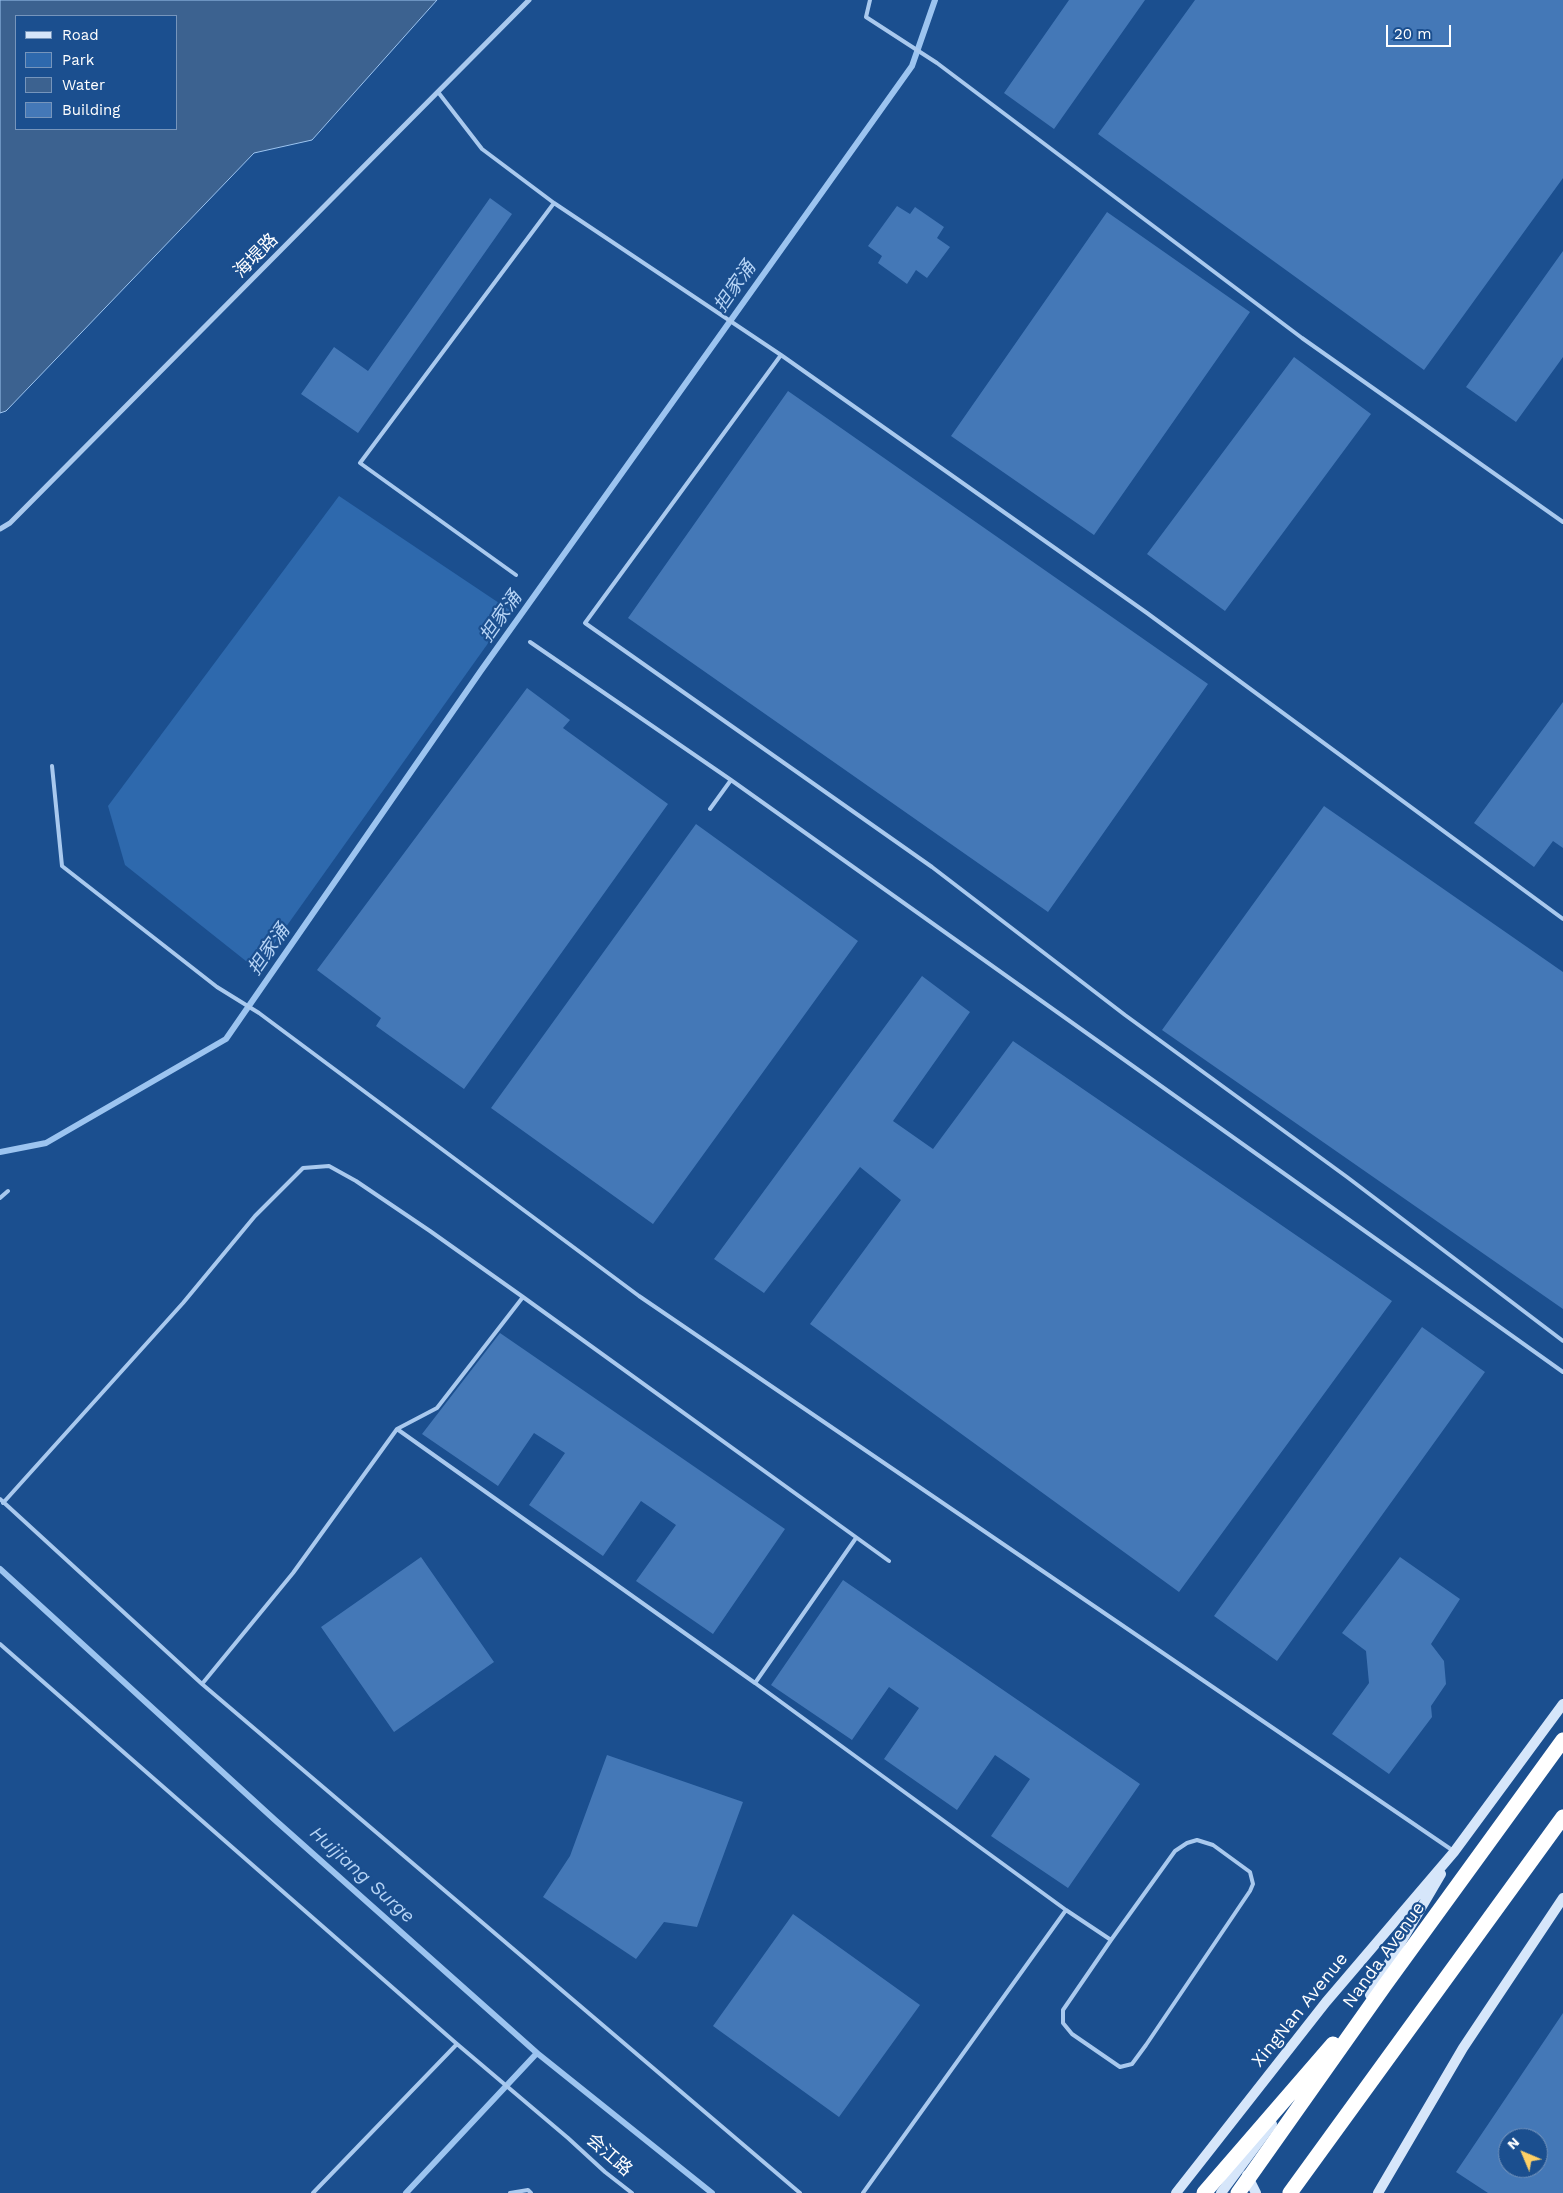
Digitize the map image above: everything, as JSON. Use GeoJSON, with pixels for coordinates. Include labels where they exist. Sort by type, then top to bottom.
{"type":"FeatureCollection","features":[{"type":"Feature","properties":{"kind":"highway","name":"Nanda Avenue"},"geometry":{"type":"LineString","coordinates":[[1238,2193],[1385,1985],[1563,1740]]}},
{"type":"Feature","properties":{"kind":"highway"},"geometry":{"type":"LineString","coordinates":[[1290,2193],[1563,1816]]}},
{"type":"Feature","properties":{"kind":"highway"},"geometry":{"type":"LineString","coordinates":[[1204,2193],[1385,1985]]}},
{"type":"Feature","properties":{"kind":"main road","name":"XingNan Avenue"},"geometry":{"type":"LineString","coordinates":[[1176,2193],[1326,2002],[1454,1852],[1563,1704]]}},
{"type":"Feature","properties":{"kind":"main road","name":"XingNan Avenue"},"geometry":{"type":"LineString","coordinates":[[1221,2193],[1367,2000],[1454,1852]]}},
{"type":"Feature","properties":{"kind":"main road"},"geometry":{"type":"LineString","coordinates":[[1378,2193],[1463,2048],[1563,1898]]}},
{"type":"Feature","properties":{"kind":"main road"},"geometry":{"type":"LineString","coordinates":[[1241,2165],[1256,2193]]}},
{"type":"Feature","properties":{"kind":"street","name":"海堤路"},"geometry":{"type":"LineString","coordinates":[[0,529],[10,523],[529,0]]}},
{"type":"Feature","properties":{"kind":"lane"},"geometry":{"type":"LineString","coordinates":[[870,0],[866,17],[929,59],[1286,327],[1563,522]]}},
{"type":"Feature","properties":{"kind":"lane"},"geometry":{"type":"LineString","coordinates":[[438,92],[482,149],[554,203],[781,354],[1146,613],[1563,919]]}},
{"type":"Feature","properties":{"kind":"lane"},"geometry":{"type":"LineString","coordinates":[[516,575],[360,463],[554,203]]}},
{"type":"Feature","properties":{"kind":"lane"},"geometry":{"type":"LineString","coordinates":[[781,354],[585,623],[932,867],[1125,1016],[1348,1177],[1563,1341]]}},
{"type":"Feature","properties":{"kind":"lane"},"geometry":{"type":"LineString","coordinates":[[530,642],[730,780],[1563,1372]]}},
{"type":"Feature","properties":{"kind":"lane"},"geometry":{"type":"LineString","coordinates":[[52,766],[62,866],[217,987],[259,1013],[639,1296],[1454,1852]]}},
{"type":"Feature","properties":{"kind":"lane"},"geometry":{"type":"LineString","coordinates":[[710,809],[730,780]]}},
{"type":"Feature","properties":{"kind":"lane"},"geometry":{"type":"LineString","coordinates":[[800,2193],[202,1684],[1,1501],[183,1303],[255,1216],[303,1168],[329,1166],[356,1182],[523,1297],[889,1561]]}},
{"type":"Feature","properties":{"kind":"lane"},"geometry":{"type":"LineString","coordinates":[[0,1198],[8,1191]]}},
{"type":"Feature","properties":{"kind":"lane"},"geometry":{"type":"LineString","coordinates":[[202,1684],[293,1573],[398,1429],[437,1408],[523,1297]]}},
{"type":"Feature","properties":{"kind":"lane"},"geometry":{"type":"LineString","coordinates":[[398,1429],[755,1683],[1066,1910],[1112,1940]]}},
{"type":"Feature","properties":{"kind":"lane"},"geometry":{"type":"LineString","coordinates":[[755,1683],[856,1538]]}},
{"type":"Feature","properties":{"kind":"lane","name":"会江路"},"geometry":{"type":"LineString","coordinates":[[0,1644],[457,2044],[568,2138],[605,2172],[632,2193]]}},
{"type":"Feature","properties":{"kind":"lane"},"geometry":{"type":"LineString","coordinates":[[1197,1840],[1212,1845],[1250,1872],[1253,1884],[1250,1891],[1132,2064],[1120,2067],[1072,2034],[1063,2023],[1064,2010],[1112,1940],[1175,1851],[1187,1843],[1197,1840]]}},
{"type":"Feature","properties":{"kind":"lane"},"geometry":{"type":"LineString","coordinates":[[863,2193],[1066,1910]]}},
{"type":"Feature","properties":{"kind":"lane"},"geometry":{"type":"LineString","coordinates":[[313,2193],[457,2044]]}},
{"type":"Feature","properties":{"kind":"lane"},"geometry":{"type":"LineString","coordinates":[[510,2193],[528,2190],[531,2193]]}},
{"type":"Feature","properties":{"kind":"green space"},"geometry":{"type":"Polygon","coordinates":[[[339,496],[511,611],[256,969],[125,865],[108,806],[339,496]]]}},
{"type":"Feature","properties":{"kind":"water"},"geometry":{"type":"Polygon","coordinates":[[[0,0],[437,0],[312,140],[254,153],[6,411],[0,413],[0,0]]]}},
{"type":"Feature","properties":{"kind":"building"},"geometry":{"type":"Polygon","coordinates":[[[1069,0],[1145,0],[1054,129],[1004,93],[1069,0]]]}},
{"type":"Feature","properties":{"kind":"building"},"geometry":{"type":"Polygon","coordinates":[[[1195,0],[1563,0],[1563,178],[1424,370],[1098,134],[1195,0]]]}},
{"type":"Feature","properties":{"kind":"building"},"geometry":{"type":"Polygon","coordinates":[[[490,198],[512,214],[358,433],[301,394],[334,347],[368,371],[490,198]]]}},
{"type":"Feature","properties":{"kind":"building"},"geometry":{"type":"Polygon","coordinates":[[[897,206],[910,214],[915,207],[944,227],[937,238],[950,247],[927,278],[916,270],[907,284],[878,263],[882,256],[868,246],[897,206]]]}},
{"type":"Feature","properties":{"kind":"building"},"geometry":{"type":"Polygon","coordinates":[[[1107,212],[1250,312],[1094,535],[951,436],[1107,212]]]}},
{"type":"Feature","properties":{"kind":"building"},"geometry":{"type":"Polygon","coordinates":[[[1563,251],[1563,357],[1516,422],[1466,387],[1563,251]]]}},
{"type":"Feature","properties":{"kind":"building"},"geometry":{"type":"Polygon","coordinates":[[[1294,357],[1371,414],[1225,611],[1147,554],[1294,357]]]}},
{"type":"Feature","properties":{"kind":"building"},"geometry":{"type":"Polygon","coordinates":[[[788,391],[1208,684],[1048,912],[628,618],[788,391]]]}},
{"type":"Feature","properties":{"kind":"building"},"geometry":{"type":"Polygon","coordinates":[[[527,688],[570,720],[563,728],[668,804],[464,1089],[376,1026],[381,1018],[317,970],[527,688]]]}},
{"type":"Feature","properties":{"kind":"building"},"geometry":{"type":"Polygon","coordinates":[[[1563,702],[1563,848],[1553,841],[1534,867],[1474,823],[1563,702]]]}},
{"type":"Feature","properties":{"kind":"building"},"geometry":{"type":"Polygon","coordinates":[[[1324,806],[1563,972],[1563,1309],[1162,1030],[1324,806]]]}},
{"type":"Feature","properties":{"kind":"building"},"geometry":{"type":"Polygon","coordinates":[[[696,824],[858,941],[653,1224],[491,1108],[696,824]]]}},
{"type":"Feature","properties":{"kind":"building"},"geometry":{"type":"Polygon","coordinates":[[[922,976],[970,1012],[893,1121],[933,1149],[1013,1041],[1392,1301],[1179,1592],[810,1324],[901,1200],[860,1167],[764,1293],[714,1259],[922,976]]]}},
{"type":"Feature","properties":{"kind":"building"},"geometry":{"type":"Polygon","coordinates":[[[1422,1327],[1485,1372],[1277,1661],[1214,1616],[1422,1327]]]}},
{"type":"Feature","properties":{"kind":"building"},"geometry":{"type":"Polygon","coordinates":[[[500,1333],[785,1529],[713,1634],[636,1581],[676,1525],[641,1501],[603,1556],[529,1505],[565,1453],[534,1433],[498,1486],[422,1434],[500,1333]]]}},
{"type":"Feature","properties":{"kind":"building"},"geometry":{"type":"Polygon","coordinates":[[[421,1557],[494,1662],[394,1732],[321,1627],[421,1557]]]}},
{"type":"Feature","properties":{"kind":"building"},"geometry":{"type":"Polygon","coordinates":[[[1400,1557],[1460,1599],[1431,1644],[1444,1661],[1446,1684],[1431,1706],[1432,1717],[1389,1774],[1332,1734],[1369,1683],[1366,1651],[1342,1633],[1400,1557]]]}},
{"type":"Feature","properties":{"kind":"building"},"geometry":{"type":"Polygon","coordinates":[[[843,1580],[1140,1784],[1068,1888],[991,1836],[1030,1779],[995,1755],[957,1810],[884,1759],[919,1708],[889,1687],[852,1740],[771,1685],[843,1580]]]}},
{"type":"Feature","properties":{"kind":"building"},"geometry":{"type":"Polygon","coordinates":[[[607,1755],[743,1802],[697,1927],[664,1922],[636,1959],[543,1897],[570,1856],[607,1755]]]}},
{"type":"Feature","properties":{"kind":"building"},"geometry":{"type":"Polygon","coordinates":[[[793,1914],[920,2005],[839,2117],[713,2026],[793,1914]]]}},
{"type":"Feature","properties":{"kind":"building"},"geometry":{"type":"Polygon","coordinates":[[[1563,2013],[1563,2193],[1488,2193],[1456,2172],[1563,2013]]]}},
{"type":"Feature","properties":{"kind":"waterway","name":"担家涌"},"geometry":{"type":"LineString","coordinates":[[0,1152],[46,1143],[226,1039],[480,672],[912,66],[935,0]]}},
{"type":"Feature","properties":{"kind":"waterway","name":"Huijiang Surge"},"geometry":{"type":"LineString","coordinates":[[0,1569],[275,1820],[537,2053],[712,2193]]}},
{"type":"Feature","properties":{"kind":"waterway"},"geometry":{"type":"LineString","coordinates":[[406,2193],[537,2053]]}}]}
